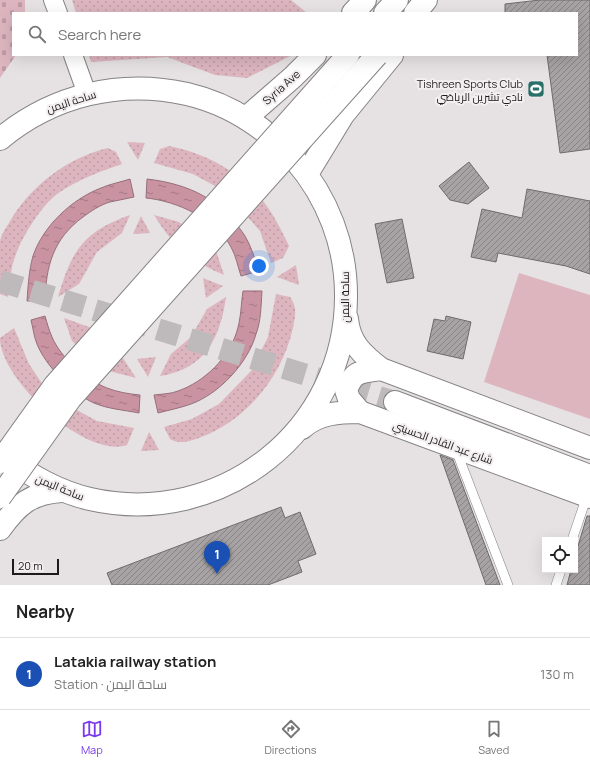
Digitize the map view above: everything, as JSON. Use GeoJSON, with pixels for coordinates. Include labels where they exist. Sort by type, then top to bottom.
{"type":"FeatureCollection","features":[{"type":"Feature","properties":{"kind":"main road"},"geometry":{"type":"LineString","coordinates":[[354,12],[365,0]]}},
{"type":"Feature","properties":{"kind":"main road"},"geometry":{"type":"LineString","coordinates":[[386,12],[397,0]]}},
{"type":"Feature","properties":{"kind":"main road"},"geometry":{"type":"LineString","coordinates":[[416,12],[426,0]]}},
{"type":"Feature","properties":{"kind":"main road"},"geometry":{"type":"LineString","coordinates":[[429,12],[439,0]]}},
{"type":"Feature","properties":{"kind":"main road","name":"Syria Ave"},"geometry":{"type":"LineString","coordinates":[[246,118],[293,77],[314,56]]}},
{"type":"Feature","properties":{"kind":"main road"},"geometry":{"type":"LineString","coordinates":[[0,462],[54,385],[347,56]]}},
{"type":"Feature","properties":{"kind":"main road"},"geometry":{"type":"LineString","coordinates":[[0,497],[70,399],[376,56]]}},
{"type":"Feature","properties":{"kind":"main road"},"geometry":{"type":"LineString","coordinates":[[307,174],[343,115],[391,56]]}},
{"type":"Feature","properties":{"kind":"main road","name":"ساحة اليمن"},"geometry":{"type":"LineString","coordinates":[[0,139],[36,113],[61,102],[87,94],[115,89],[142,88],[169,90],[209,101],[246,118],[279,143],[307,174],[326,206],[339,240],[346,276],[346,314],[343,335],[331,377],[317,403],[296,432],[276,453],[254,470],[229,484],[202,495],[175,502],[139,505],[118,504],[90,499],[62,491],[32,476],[0,453]]}},
{"type":"Feature","properties":{"kind":"main road"},"geometry":{"type":"LineString","coordinates":[[346,314],[352,340],[362,353],[381,369],[590,448]]}},
{"type":"Feature","properties":{"kind":"main road"},"geometry":{"type":"LineString","coordinates":[[360,412],[349,399],[346,390],[351,378],[362,372],[381,369]]}},
{"type":"Feature","properties":{"kind":"main road"},"geometry":{"type":"LineString","coordinates":[[395,402],[589,490]]}},
{"type":"Feature","properties":{"kind":"main road","name":"شارع عبد القادر الحسيني"},"geometry":{"type":"LineString","coordinates":[[296,432],[308,422],[323,416],[342,412],[360,412],[455,447],[589,490]]}},
{"type":"Feature","properties":{"kind":"main road"},"geometry":{"type":"LineString","coordinates":[[0,529],[11,514],[28,499],[45,492],[62,491]]}},
{"type":"Feature","properties":{"kind":"street"},"geometry":{"type":"LineString","coordinates":[[53,0],[58,12]]}},
{"type":"Feature","properties":{"kind":"street"},"geometry":{"type":"LineString","coordinates":[[73,56],[87,94]]}},
{"type":"Feature","properties":{"kind":"lane"},"geometry":{"type":"LineString","coordinates":[[455,447],[508,585]]}},
{"type":"Feature","properties":{"kind":"lane"},"geometry":{"type":"LineString","coordinates":[[573,537],[589,490]]}},
{"type":"Feature","properties":{"kind":"lane"},"geometry":{"type":"LineString","coordinates":[[556,585],[560,573]]}},
{"type":"Feature","properties":{"kind":"green space"},"geometry":{"type":"Polygon","coordinates":[[[0,0],[25,0],[25,12],[12,12],[12,56],[15,56],[0,78],[0,0]]]}},
{"type":"Feature","properties":{"kind":"green space"},"geometry":{"type":"Polygon","coordinates":[[[72,0],[291,0],[306,12],[76,12],[72,0]]]}},
{"type":"Feature","properties":{"kind":"green space"},"geometry":{"type":"Polygon","coordinates":[[[89,56],[290,56],[247,78],[215,75],[167,57],[91,62],[89,56]]]}},
{"type":"Feature","properties":{"kind":"green space"},"geometry":{"type":"Polygon","coordinates":[[[127,142],[145,143],[138,160],[127,142]]]}},
{"type":"Feature","properties":{"kind":"green space"},"geometry":{"type":"Polygon","coordinates":[[[169,146],[206,158],[230,170],[241,178],[264,202],[289,246],[283,258],[271,263],[260,231],[231,198],[215,186],[193,174],[154,163],[160,149],[169,146]]]}},
{"type":"Feature","properties":{"kind":"green space"},"geometry":{"type":"Polygon","coordinates":[[[108,148],[116,152],[122,164],[80,180],[50,200],[36,217],[19,248],[12,267],[8,297],[0,294],[0,242],[2,234],[18,210],[39,186],[64,166],[108,148]]]}},
{"type":"Feature","properties":{"kind":"green space"},"geometry":{"type":"Polygon","coordinates":[[[130,215],[122,233],[97,252],[79,284],[58,297],[69,267],[82,245],[90,236],[101,228],[130,215]]]}},
{"type":"Feature","properties":{"kind":"green space"},"geometry":{"type":"Polygon","coordinates":[[[154,215],[179,222],[215,248],[224,275],[212,270],[192,258],[168,235],[154,215]]]}},
{"type":"Feature","properties":{"kind":"green space"},"geometry":{"type":"Polygon","coordinates":[[[141,216],[150,233],[133,234],[141,216]]]}},
{"type":"Feature","properties":{"kind":"green space"},"geometry":{"type":"Polygon","coordinates":[[[296,265],[299,285],[277,277],[296,265]]]}},
{"type":"Feature","properties":{"kind":"green space"},"geometry":{"type":"Polygon","coordinates":[[[519,273],[590,295],[590,419],[484,382],[519,273]]]}},
{"type":"Feature","properties":{"kind":"green space"},"geometry":{"type":"Polygon","coordinates":[[[203,278],[223,286],[206,298],[203,278]]]}},
{"type":"Feature","properties":{"kind":"green space"},"geometry":{"type":"Polygon","coordinates":[[[81,294],[83,313],[64,307],[81,294]]]}},
{"type":"Feature","properties":{"kind":"green space"},"geometry":{"type":"Polygon","coordinates":[[[276,294],[290,297],[295,308],[295,316],[288,346],[271,380],[260,395],[232,421],[199,438],[185,442],[178,442],[170,439],[164,427],[192,419],[219,404],[251,371],[268,337],[276,294]]]}},
{"type":"Feature","properties":{"kind":"green space"},"geometry":{"type":"Polygon","coordinates":[[[226,297],[219,326],[208,350],[188,367],[160,376],[171,354],[191,337],[207,309],[226,297]]]}},
{"type":"Feature","properties":{"kind":"green space"},"geometry":{"type":"Polygon","coordinates":[[[64,318],[89,327],[119,352],[136,378],[105,370],[72,341],[64,318]]]}},
{"type":"Feature","properties":{"kind":"green space"},"geometry":{"type":"Polygon","coordinates":[[[14,328],[29,364],[43,385],[75,409],[97,421],[134,428],[127,445],[110,446],[90,440],[69,428],[48,412],[29,394],[14,374],[4,355],[0,338],[14,328]]]}},
{"type":"Feature","properties":{"kind":"green space"},"geometry":{"type":"Polygon","coordinates":[[[156,357],[148,377],[137,359],[156,357]]]}},
{"type":"Feature","properties":{"kind":"green space"},"geometry":{"type":"Polygon","coordinates":[[[149,432],[159,450],[141,451],[149,432]]]}},
{"type":"Feature","properties":{"kind":"water"},"geometry":{"type":"Polygon","coordinates":[[[130,179],[134,197],[110,202],[96,208],[73,225],[58,244],[53,254],[47,276],[45,301],[27,301],[33,256],[51,224],[69,206],[90,193],[108,185],[130,179]]]}},
{"type":"Feature","properties":{"kind":"water"},"geometry":{"type":"Polygon","coordinates":[[[147,179],[162,181],[190,189],[215,203],[236,223],[245,236],[259,271],[241,276],[231,247],[216,228],[206,220],[183,207],[146,198],[147,179]]]}},
{"type":"Feature","properties":{"kind":"water"},"geometry":{"type":"Polygon","coordinates":[[[243,291],[262,291],[258,329],[246,356],[231,376],[212,393],[187,405],[158,413],[154,395],[175,392],[188,387],[206,375],[222,359],[237,331],[243,291]]]}},
{"type":"Feature","properties":{"kind":"water"},"geometry":{"type":"Polygon","coordinates":[[[45,316],[52,337],[61,353],[91,380],[119,392],[140,395],[139,413],[110,408],[86,399],[69,386],[53,370],[46,361],[37,344],[31,320],[45,316]]]}},
{"type":"Feature","properties":{"kind":"building"},"geometry":{"type":"Polygon","coordinates":[[[540,0],[590,0],[590,149],[560,153],[547,56],[578,56],[578,12],[505,12],[505,4],[540,0]]]}},
{"type":"Feature","properties":{"kind":"building"},"geometry":{"type":"Polygon","coordinates":[[[469,162],[489,188],[468,204],[450,200],[439,186],[469,162]]]}},
{"type":"Feature","properties":{"kind":"building"},"geometry":{"type":"Polygon","coordinates":[[[527,189],[590,201],[590,274],[566,266],[498,253],[496,262],[471,257],[482,209],[522,218],[527,189]]]}},
{"type":"Feature","properties":{"kind":"building"},"geometry":{"type":"Polygon","coordinates":[[[402,219],[414,278],[387,283],[375,224],[402,219]]]}},
{"type":"Feature","properties":{"kind":"building"},"geometry":{"type":"Polygon","coordinates":[[[446,316],[471,322],[463,359],[427,351],[434,319],[445,321],[446,316]]]}},
{"type":"Feature","properties":{"kind":"building"},"geometry":{"type":"Polygon","coordinates":[[[440,455],[453,460],[500,585],[486,585],[440,455]]]}},
{"type":"Feature","properties":{"kind":"building"},"geometry":{"type":"Polygon","coordinates":[[[281,507],[285,518],[300,512],[316,554],[298,561],[302,572],[268,585],[112,585],[107,573],[281,507]]]}},
{"type":"Feature","properties":{"kind":"building"},"geometry":{"type":"Polygon","coordinates":[[[587,516],[590,516],[590,585],[567,585],[570,573],[578,573],[578,546],[587,516]]]}},
{"type":"Feature","properties":{"kind":"tunnel"},"geometry":{"type":"LineString","coordinates":[[0,281],[395,402]]}},
{"type":"Feature","properties":{"kind":"place","name":"Tishreen Sports Club نادي تشرين الرياضي"},"geometry":{"type":"Point","coordinates":[536,89]}},
{"type":"Feature","properties":{"kind":"place","name":"Latakia railway station"},"geometry":{"type":"Point","coordinates":[217,574]}}]}
